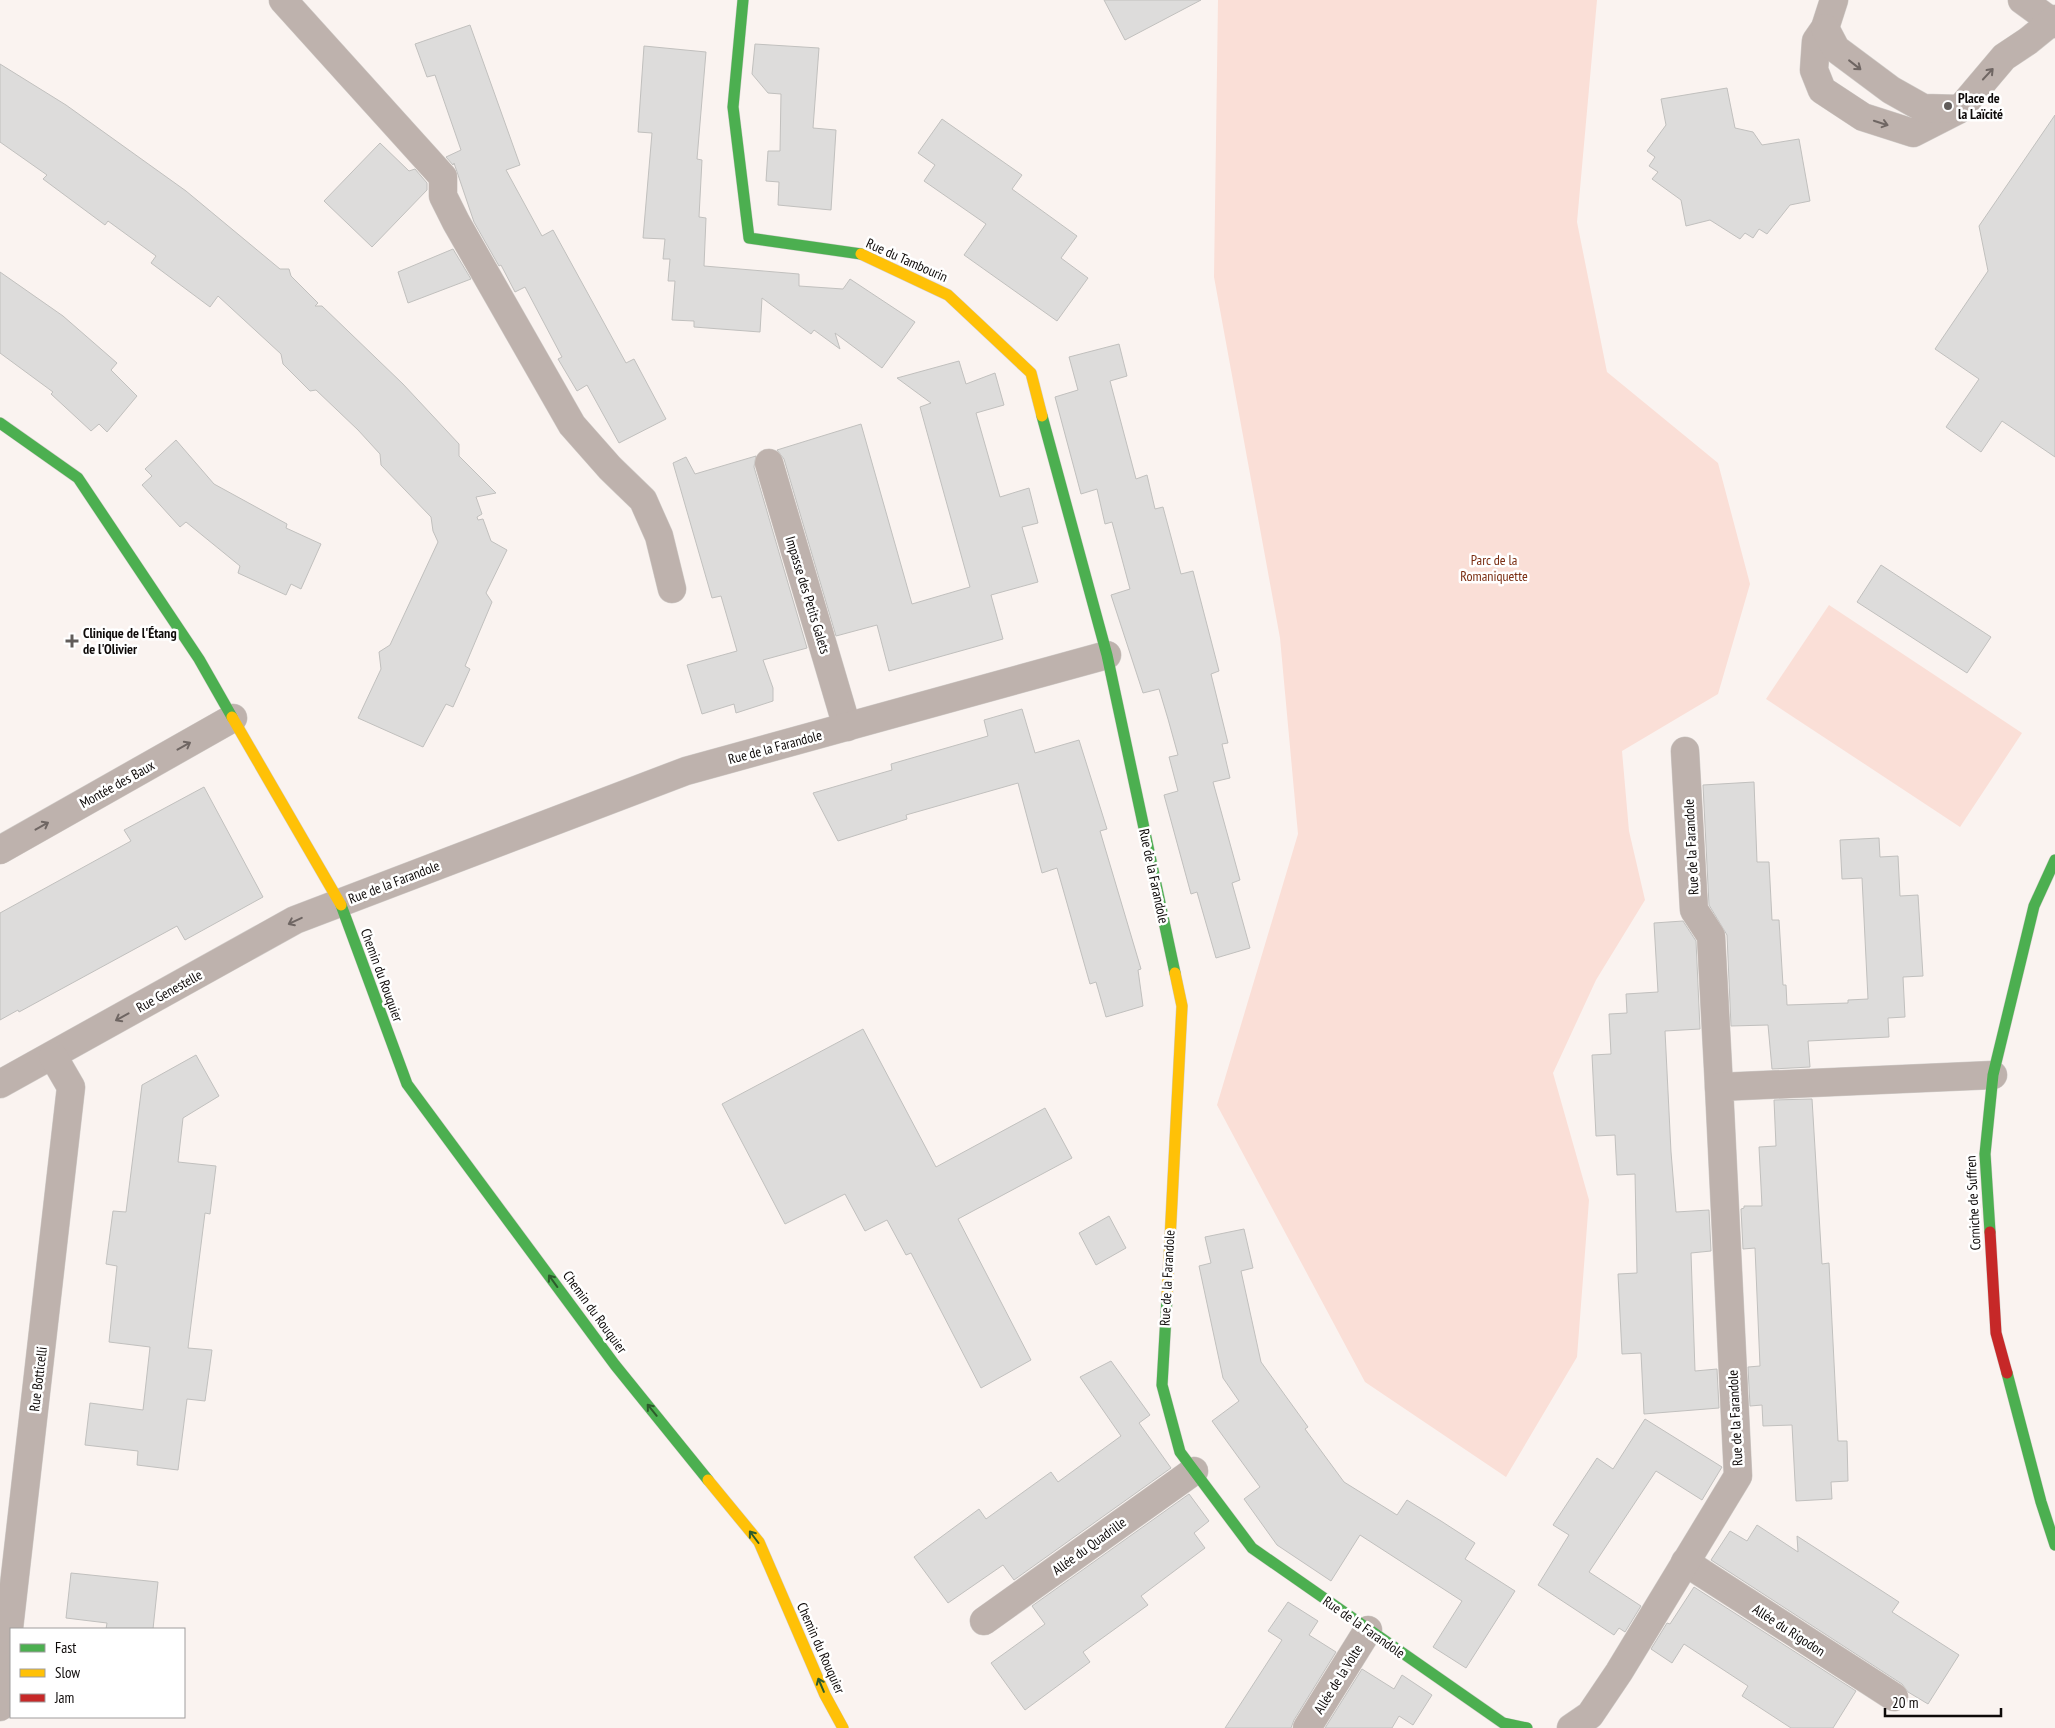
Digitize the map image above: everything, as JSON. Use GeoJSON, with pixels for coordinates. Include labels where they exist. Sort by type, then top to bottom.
{"type":"FeatureCollection","features":[{"type":"Feature","properties":{"kind":"street"},"geometry":{"type":"LineString","coordinates":[[283,0],[442,177],[442,196],[572,425],[610,468],[643,500],[659,536],[672,589]]}},
{"type":"Feature","properties":{"kind":"street","name":"Rue du Tambourin"},"geometry":{"type":"LineString","coordinates":[[743,0],[733,107],[749,238],[865,255],[874,259],[948,295],[1031,373],[1107,655]]}},
{"type":"Feature","properties":{"kind":"street"},"geometry":{"type":"LineString","coordinates":[[1834,0],[1825,28],[1816,41],[1814,70],[1822,90],[1863,117],[1913,133],[1960,109],[2004,57],[2054,22],[2022,0]]}},
{"type":"Feature","properties":{"kind":"street"},"geometry":{"type":"LineString","coordinates":[[1825,28],[1836,49],[1891,90],[1923,108],[1960,109]]}},
{"type":"Feature","properties":{"kind":"street","name":"Chemin du Rouquier"},"geometry":{"type":"LineString","coordinates":[[0,422],[78,478],[199,659],[340,903],[407,1084],[615,1365],[759,1542],[825,1695],[843,1728]]}},
{"type":"Feature","properties":{"kind":"street","name":"Impasse des Petits Galets"},"geometry":{"type":"LineString","coordinates":[[769,463],[847,727]]}},
{"type":"Feature","properties":{"kind":"street","name":"Rue de la Farandole"},"geometry":{"type":"LineString","coordinates":[[340,903],[686,771],[1107,655],[1182,1006],[1162,1385],[1180,1452],[1252,1548],[1503,1722],[1527,1728]]}},
{"type":"Feature","properties":{"kind":"street","name":"Montée des Baux"},"geometry":{"type":"LineString","coordinates":[[0,850],[234,718]]}},
{"type":"Feature","properties":{"kind":"street","name":"Rue de la Farandole"},"geometry":{"type":"LineString","coordinates":[[1571,1728],[1590,1716],[1738,1476],[1711,936],[1694,910],[1685,751]]}},
{"type":"Feature","properties":{"kind":"street","name":"Corniche de Suffren"},"geometry":{"type":"LineString","coordinates":[[2055,860],[2034,906],[1993,1075],[1985,1154],[1996,1333],[2040,1502],[2055,1546]]}},
{"type":"Feature","properties":{"kind":"street","name":"Rue Genestelle"},"geometry":{"type":"LineString","coordinates":[[0,1084],[295,920],[340,903]]}},
{"type":"Feature","properties":{"kind":"street","name":"Rue Botticelli"},"geometry":{"type":"LineString","coordinates":[[0,1707],[71,1087],[53,1056]]}},
{"type":"Feature","properties":{"kind":"street"},"geometry":{"type":"LineString","coordinates":[[1719,1087],[1993,1075]]}},
{"type":"Feature","properties":{"kind":"street","name":"Allée du Quadrille"},"geometry":{"type":"LineString","coordinates":[[984,1621],[1194,1471]]}},
{"type":"Feature","properties":{"kind":"street","name":"Allée du Rigodon"},"geometry":{"type":"LineString","coordinates":[[1685,1562],[1894,1697]]}},
{"type":"Feature","properties":{"kind":"street","name":"Allée de la Volte"},"geometry":{"type":"LineString","coordinates":[[1307,1728],[1368,1630]]}},
{"type":"Feature","properties":{"kind":"green space","name":"Parc de la Romaniquette"},"geometry":{"type":"Polygon","coordinates":[[[1218,0],[1597,0],[1577,222],[1607,372],[1718,463],[1750,584],[1718,694],[1622,751],[1629,831],[1645,900],[1596,980],[1553,1073],[1589,1200],[1577,1357],[1506,1477],[1365,1382],[1217,1105],[1298,834],[1280,638],[1214,277],[1218,0]]]}},
{"type":"Feature","properties":{"kind":"green space"},"geometry":{"type":"Polygon","coordinates":[[[1829,605],[2022,733],[1960,827],[1766,699],[1829,605]]]}},
{"type":"Feature","properties":{"kind":"building"},"geometry":{"type":"Polygon","coordinates":[[[1104,0],[1201,0],[1125,40],[1104,0]]]}},
{"type":"Feature","properties":{"kind":"building"},"geometry":{"type":"Polygon","coordinates":[[[470,25],[520,165],[506,170],[542,236],[553,230],[626,363],[634,359],[666,419],[619,443],[587,385],[577,391],[558,359],[562,357],[525,287],[515,292],[501,265],[499,266],[474,222],[454,163],[453,165],[446,157],[461,150],[435,75],[427,77],[415,44],[470,25]]]}},
{"type":"Feature","properties":{"kind":"building"},"geometry":{"type":"Polygon","coordinates":[[[755,44],[819,48],[813,128],[836,130],[831,210],[778,205],[779,182],[766,181],[768,151],[780,151],[781,94],[768,93],[752,74],[755,44]]]}},
{"type":"Feature","properties":{"kind":"building"},"geometry":{"type":"Polygon","coordinates":[[[644,46],[706,52],[697,159],[702,160],[699,217],[706,218],[704,266],[799,274],[799,286],[843,289],[850,279],[915,322],[882,368],[835,333],[840,349],[814,330],[811,334],[762,298],[760,332],[694,327],[694,321],[672,320],[675,281],[668,281],[670,259],[663,259],[665,239],[643,238],[652,133],[638,132],[644,46]]]}},
{"type":"Feature","properties":{"kind":"building"},"geometry":{"type":"Polygon","coordinates":[[[0,64],[66,105],[186,191],[280,269],[289,269],[291,276],[318,303],[315,306],[322,306],[403,384],[459,444],[459,456],[496,493],[476,497],[482,514],[477,517],[478,520],[483,519],[491,541],[507,550],[486,593],[492,602],[465,666],[470,669],[453,707],[446,704],[423,747],[358,718],[381,669],[379,652],[390,645],[438,542],[433,531],[431,517],[381,465],[380,454],[358,430],[316,390],[310,391],[283,364],[281,354],[218,296],[210,307],[151,263],[156,256],[108,221],[105,225],[43,179],[47,175],[0,142],[0,64]]]}},
{"type":"Feature","properties":{"kind":"building"},"geometry":{"type":"Polygon","coordinates":[[[1727,88],[1735,128],[1753,132],[1762,145],[1799,139],[1810,201],[1790,205],[1767,234],[1759,229],[1753,238],[1745,233],[1740,239],[1710,220],[1686,226],[1681,200],[1652,179],[1658,172],[1649,166],[1655,157],[1647,151],[1666,125],[1661,99],[1727,88]]]}},
{"type":"Feature","properties":{"kind":"building"},"geometry":{"type":"Polygon","coordinates":[[[2055,115],[2055,457],[2002,421],[1981,452],[1946,427],[1979,379],[1935,349],[1988,271],[1979,226],[2055,115]]]}},
{"type":"Feature","properties":{"kind":"building"},"geometry":{"type":"Polygon","coordinates":[[[942,119],[1022,175],[1012,189],[1077,236],[1061,258],[1088,278],[1057,321],[964,255],[986,224],[924,181],[935,165],[918,153],[942,119]]]}},
{"type":"Feature","properties":{"kind":"building"},"geometry":{"type":"Polygon","coordinates":[[[380,143],[409,171],[415,169],[427,183],[427,190],[372,247],[324,201],[380,143]]]}},
{"type":"Feature","properties":{"kind":"building"},"geometry":{"type":"Polygon","coordinates":[[[453,249],[471,279],[408,303],[398,272],[453,249]]]}},
{"type":"Feature","properties":{"kind":"building"},"geometry":{"type":"Polygon","coordinates":[[[0,272],[63,316],[117,363],[111,370],[137,396],[107,432],[99,424],[91,431],[51,394],[53,392],[0,353],[0,272]]]}},
{"type":"Feature","properties":{"kind":"building"},"geometry":{"type":"Polygon","coordinates":[[[1119,344],[1127,376],[1110,381],[1136,479],[1147,475],[1155,509],[1163,507],[1181,574],[1193,571],[1219,671],[1211,674],[1228,743],[1222,744],[1230,778],[1213,782],[1240,880],[1232,883],[1250,948],[1216,958],[1197,892],[1191,894],[1164,795],[1178,791],[1169,757],[1178,755],[1168,719],[1159,689],[1143,693],[1111,595],[1130,589],[1112,522],[1105,524],[1097,489],[1081,494],[1055,397],[1078,390],[1069,357],[1119,344]]]}},
{"type":"Feature","properties":{"kind":"building"},"geometry":{"type":"Polygon","coordinates":[[[959,361],[966,384],[995,373],[1004,405],[976,413],[1000,497],[1029,488],[1038,523],[1022,527],[1038,582],[991,595],[1003,639],[889,671],[877,625],[836,636],[784,459],[777,450],[861,424],[912,604],[970,587],[920,407],[931,403],[897,378],[959,361]]]}},
{"type":"Feature","properties":{"kind":"building"},"geometry":{"type":"Polygon","coordinates":[[[176,440],[214,484],[287,524],[286,528],[321,544],[301,589],[291,584],[286,595],[238,573],[240,566],[186,522],[180,527],[142,485],[152,476],[145,469],[176,440]]]}},
{"type":"Feature","properties":{"kind":"building"},"geometry":{"type":"Polygon","coordinates":[[[756,456],[754,467],[807,648],[763,660],[773,688],[773,701],[736,713],[734,704],[702,714],[687,665],[737,651],[721,596],[712,598],[673,463],[686,457],[695,474],[756,456]]]}},
{"type":"Feature","properties":{"kind":"building"},"geometry":{"type":"Polygon","coordinates":[[[1881,565],[1991,637],[1967,673],[1857,602],[1881,565]]]}},
{"type":"Feature","properties":{"kind":"building"},"geometry":{"type":"Polygon","coordinates":[[[1022,709],[1035,753],[1079,740],[1107,829],[1100,831],[1141,969],[1138,970],[1143,1006],[1106,1017],[1096,982],[1090,984],[1057,868],[1042,873],[1018,783],[906,815],[907,819],[838,841],[813,793],[892,770],[891,764],[988,736],[984,720],[1022,709]]]}},
{"type":"Feature","properties":{"kind":"building"},"geometry":{"type":"Polygon","coordinates":[[[1754,782],[1757,862],[1769,862],[1772,920],[1779,920],[1783,985],[1786,985],[1787,1005],[1848,1003],[1848,1000],[1868,999],[1862,878],[1842,879],[1840,840],[1879,838],[1880,857],[1898,856],[1900,896],[1918,895],[1923,976],[1903,977],[1905,1017],[1888,1018],[1889,1037],[1808,1041],[1810,1067],[1772,1069],[1768,1025],[1731,1026],[1727,935],[1709,905],[1703,785],[1754,782]]]}},
{"type":"Feature","properties":{"kind":"building"},"geometry":{"type":"Polygon","coordinates":[[[204,787],[263,897],[185,940],[177,926],[19,1012],[18,1010],[0,1020],[0,913],[131,841],[124,830],[204,787]]]}},
{"type":"Feature","properties":{"kind":"building"},"geometry":{"type":"Polygon","coordinates":[[[1683,921],[1696,941],[1700,1029],[1665,1031],[1671,1152],[1676,1212],[1709,1210],[1711,1251],[1691,1253],[1695,1371],[1717,1369],[1719,1408],[1644,1414],[1641,1353],[1622,1354],[1618,1274],[1637,1273],[1635,1174],[1617,1175],[1615,1135],[1596,1136],[1592,1055],[1611,1054],[1609,1014],[1627,1013],[1626,994],[1658,992],[1654,923],[1683,921]]]}},
{"type":"Feature","properties":{"kind":"building"},"geometry":{"type":"Polygon","coordinates":[[[863,1029],[936,1167],[1045,1108],[1072,1158],[958,1219],[1031,1360],[981,1388],[911,1253],[906,1255],[887,1220],[865,1231],[845,1194],[785,1224],[722,1104],[863,1029]]]}},
{"type":"Feature","properties":{"kind":"building"},"geometry":{"type":"Polygon","coordinates":[[[196,1055],[219,1096],[183,1118],[178,1162],[216,1166],[210,1214],[205,1213],[188,1348],[212,1350],[205,1401],[187,1399],[178,1470],[137,1465],[138,1451],[85,1445],[90,1403],[143,1410],[150,1347],[109,1342],[117,1266],[106,1264],[113,1211],[126,1212],[142,1085],[196,1055]]]}},
{"type":"Feature","properties":{"kind":"building"},"geometry":{"type":"Polygon","coordinates":[[[1812,1099],[1822,1264],[1829,1263],[1838,1441],[1847,1441],[1848,1481],[1831,1482],[1832,1499],[1796,1501],[1792,1425],[1763,1426],[1762,1405],[1750,1406],[1748,1367],[1760,1366],[1755,1248],[1743,1249],[1741,1209],[1744,1206],[1762,1206],[1759,1147],[1776,1146],[1774,1100],[1812,1099]]]}},
{"type":"Feature","properties":{"kind":"building"},"geometry":{"type":"Polygon","coordinates":[[[1109,1216],[1126,1248],[1096,1265],[1079,1233],[1109,1216]]]}},
{"type":"Feature","properties":{"kind":"building"},"geometry":{"type":"Polygon","coordinates":[[[1244,1229],[1253,1268],[1241,1271],[1261,1362],[1308,1427],[1305,1429],[1344,1482],[1397,1515],[1407,1500],[1441,1521],[1475,1543],[1465,1559],[1515,1591],[1466,1668],[1433,1647],[1462,1601],[1360,1535],[1331,1581],[1277,1545],[1244,1499],[1260,1487],[1212,1421],[1239,1401],[1223,1378],[1199,1266],[1211,1263],[1205,1237],[1244,1229]]]}},
{"type":"Feature","properties":{"kind":"building"},"geometry":{"type":"Polygon","coordinates":[[[1111,1361],[1150,1415],[1139,1423],[1171,1468],[1014,1580],[1003,1565],[948,1603],[914,1557],[979,1509],[986,1519],[1051,1472],[1058,1482],[1121,1436],[1080,1377],[1111,1361]]]}},
{"type":"Feature","properties":{"kind":"building"},"geometry":{"type":"Polygon","coordinates":[[[1645,1419],[1722,1467],[1702,1500],[1656,1471],[1589,1572],[1641,1606],[1625,1632],[1619,1628],[1614,1635],[1538,1585],[1569,1535],[1553,1525],[1597,1458],[1613,1469],[1645,1419]]]}},
{"type":"Feature","properties":{"kind":"building"},"geometry":{"type":"Polygon","coordinates":[[[1189,1494],[1209,1521],[1194,1533],[1205,1548],[1141,1596],[1148,1605],[1083,1652],[1090,1662],[1025,1710],[991,1663],[1045,1624],[1032,1606],[1189,1494]]]}},
{"type":"Feature","properties":{"kind":"building"},"geometry":{"type":"Polygon","coordinates":[[[1757,1525],[1798,1552],[1797,1536],[1899,1602],[1892,1612],[1959,1655],[1928,1704],[1908,1692],[1902,1684],[1711,1560],[1730,1531],[1747,1541],[1757,1525]]]}},
{"type":"Feature","properties":{"kind":"building"},"geometry":{"type":"Polygon","coordinates":[[[71,1573],[158,1582],[153,1628],[106,1628],[107,1623],[66,1618],[71,1573]]]}},
{"type":"Feature","properties":{"kind":"building"},"geometry":{"type":"Polygon","coordinates":[[[1694,1587],[1856,1691],[1833,1728],[1791,1728],[1742,1696],[1748,1686],[1684,1644],[1672,1663],[1651,1649],[1667,1623],[1670,1624],[1694,1587]]]}},
{"type":"Feature","properties":{"kind":"building"},"geometry":{"type":"Polygon","coordinates":[[[1288,1602],[1318,1621],[1309,1635],[1336,1652],[1291,1728],[1225,1728],[1282,1640],[1268,1631],[1288,1602]]]}},
{"type":"Feature","properties":{"kind":"building"},"geometry":{"type":"Polygon","coordinates":[[[1362,1669],[1394,1689],[1402,1675],[1432,1695],[1413,1725],[1399,1716],[1392,1728],[1325,1728],[1362,1669]]]}},
{"type":"Feature","properties":{"kind":"traffic: fast"},"geometry":{"type":"LineString","coordinates":[[743,0],[733,107],[749,238],[861,254]]}},
{"type":"Feature","properties":{"kind":"traffic: fast"},"geometry":{"type":"LineString","coordinates":[[1042,416],[1107,655],[1175,973]]}},
{"type":"Feature","properties":{"kind":"traffic: fast"},"geometry":{"type":"LineString","coordinates":[[0,423],[78,478],[199,659],[232,717]]}},
{"type":"Feature","properties":{"kind":"traffic: fast"},"geometry":{"type":"LineString","coordinates":[[1990,1232],[1985,1154],[1993,1075],[2034,906],[2055,860]]}},
{"type":"Feature","properties":{"kind":"traffic: fast"},"geometry":{"type":"LineString","coordinates":[[341,905],[407,1084],[615,1365],[708,1480]]}},
{"type":"Feature","properties":{"kind":"traffic: fast"},"geometry":{"type":"LineString","coordinates":[[1167,1298],[1162,1385],[1180,1452],[1252,1548],[1503,1723],[1527,1728]]}},
{"type":"Feature","properties":{"kind":"traffic: fast"},"geometry":{"type":"LineString","coordinates":[[2007,1373],[2041,1502],[2055,1545]]}},
{"type":"Feature","properties":{"kind":"traffic: slow"},"geometry":{"type":"LineString","coordinates":[[861,254],[948,295],[1031,373],[1042,416]]}},
{"type":"Feature","properties":{"kind":"traffic: slow"},"geometry":{"type":"LineString","coordinates":[[232,717],[341,905]]}},
{"type":"Feature","properties":{"kind":"traffic: slow"},"geometry":{"type":"LineString","coordinates":[[1167,1298],[1182,1006],[1175,973]]}},
{"type":"Feature","properties":{"kind":"traffic: slow"},"geometry":{"type":"LineString","coordinates":[[708,1480],[759,1542],[825,1695],[843,1728]]}},
{"type":"Feature","properties":{"kind":"traffic: jam"},"geometry":{"type":"LineString","coordinates":[[1990,1232],[1996,1333],[2007,1373]]}},
{"type":"Feature","properties":{"kind":"place","name":"Place de la Laïcité"},"geometry":{"type":"Point","coordinates":[1948,106]}},
{"type":"Feature","properties":{"kind":"place","name":"Clinique de l'Étang de l'Olivier"},"geometry":{"type":"Point","coordinates":[72,641]}}]}
